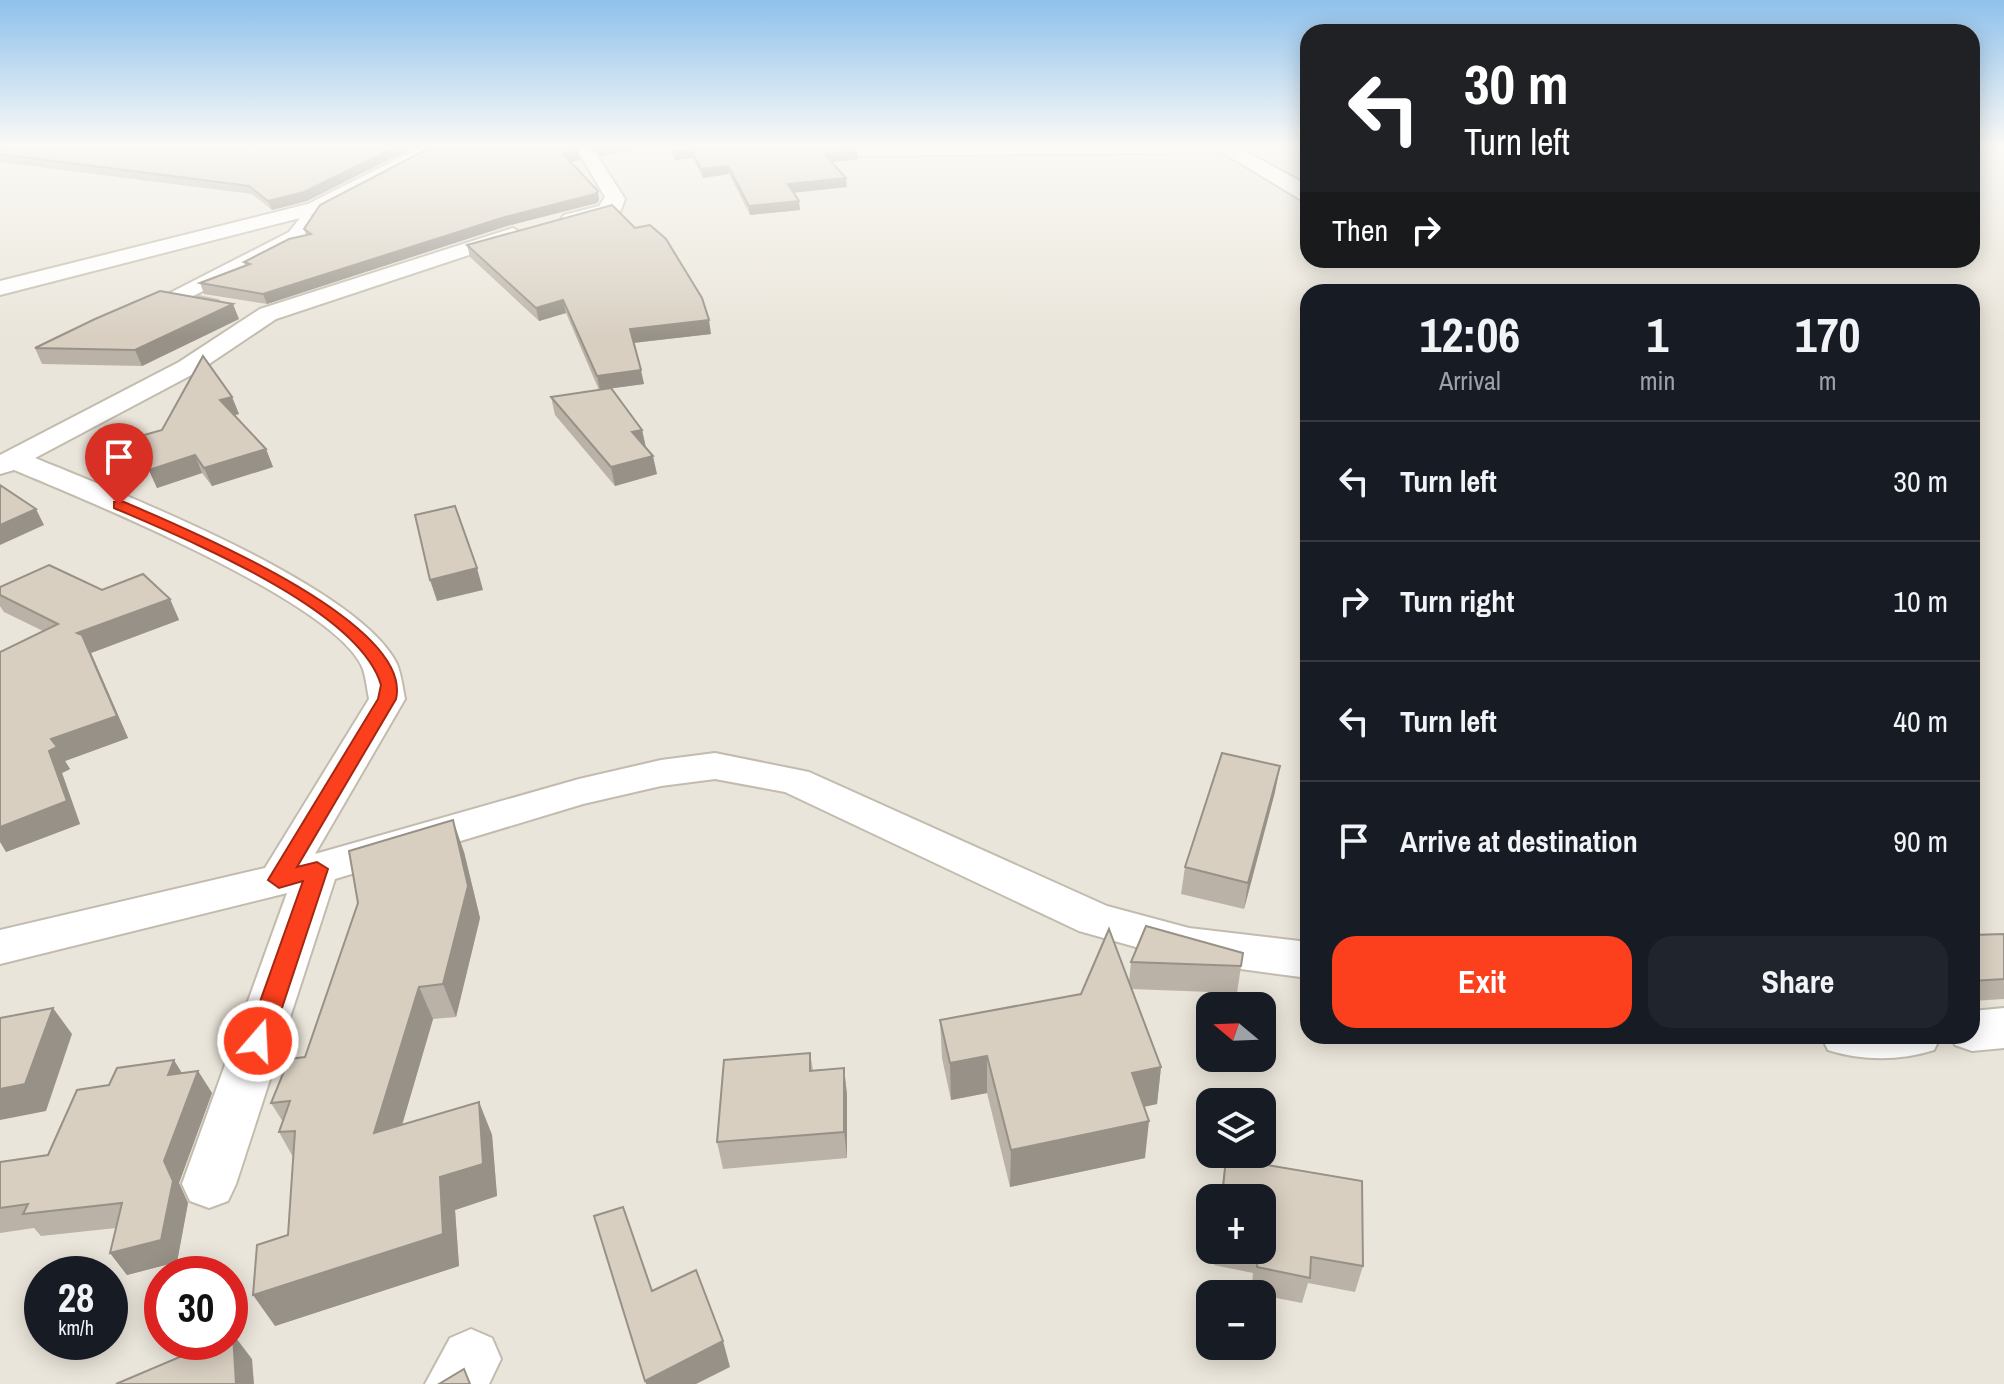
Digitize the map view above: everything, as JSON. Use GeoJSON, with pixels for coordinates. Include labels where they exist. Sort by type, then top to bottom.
{"type":"FeatureCollection","features":[{"type":"Feature","properties":{"kind":"street"},"geometry":{"type":"LineString","coordinates":[[0,288],[313,209]]}},
{"type":"Feature","properties":{"kind":"street"},"geometry":{"type":"LineString","coordinates":[[268,314],[171,299],[296,236],[315,209]]}},
{"type":"Feature","properties":{"kind":"street"},"geometry":{"type":"LineString","coordinates":[[6,462],[188,367],[268,314],[536,228],[611,209]]}},
{"type":"Feature","properties":{"kind":"street"},"geometry":{"type":"LineString","coordinates":[[6,462],[226,551],[324,610],[365,645],[387,674],[390,685],[387,699],[298,875],[209,1184]]}},
{"type":"Feature","properties":{"kind":"street"},"geometry":{"type":"LineString","coordinates":[[0,947],[298,875],[579,792],[661,773],[715,766],[795,781],[1095,919],[1189,945],[1300,959]]}},
{"type":"Feature","properties":{"kind":"street"},"geometry":{"type":"LineString","coordinates":[[1980,1030],[2004,1028]]}},
{"type":"Feature","properties":{"kind":"shaded area"},"geometry":{"type":"Polygon","coordinates":[[[0,209],[1300,209],[1300,268],[1980,268],[1980,209],[2004,209],[2004,1384],[0,1384],[0,209]]]}},
{"type":"Feature","properties":{"kind":"building"},"geometry":{"type":"Polygon","coordinates":[[[318,209],[538,209],[263,294],[200,283],[250,264],[244,262],[289,239],[311,234],[304,229],[318,209]]]}},
{"type":"Feature","properties":{"kind":"building"},"geometry":{"type":"Polygon","coordinates":[[[599,209],[616,209],[635,228],[650,225],[666,239],[702,298],[709,320],[630,329],[641,370],[597,376],[563,300],[536,308],[467,245],[599,209]]]}},
{"type":"Feature","properties":{"kind":"building"},"geometry":{"type":"Polygon","coordinates":[[[160,291],[233,304],[135,350],[35,348],[95,319],[160,291]]]}},
{"type":"Feature","properties":{"kind":"building"},"geometry":{"type":"Polygon","coordinates":[[[203,356],[232,397],[220,400],[266,449],[204,468],[195,455],[149,470],[134,438],[162,430],[203,356]]]}},
{"type":"Feature","properties":{"kind":"building"},"geometry":{"type":"Polygon","coordinates":[[[611,388],[642,430],[632,432],[653,456],[611,467],[551,397],[611,388]]]}},
{"type":"Feature","properties":{"kind":"building"},"geometry":{"type":"Polygon","coordinates":[[[0,485],[36,509],[0,525],[0,485]]]}},
{"type":"Feature","properties":{"kind":"building"},"geometry":{"type":"Polygon","coordinates":[[[455,506],[477,568],[430,580],[415,515],[455,506]]]}},
{"type":"Feature","properties":{"kind":"building"},"geometry":{"type":"Polygon","coordinates":[[[49,565],[102,590],[143,574],[170,599],[77,633],[82,635],[117,716],[51,739],[57,747],[49,751],[67,801],[0,827],[0,652],[58,624],[0,595],[0,587],[49,565]]]}},
{"type":"Feature","properties":{"kind":"building"},"geometry":{"type":"Polygon","coordinates":[[[1222,753],[1280,766],[1248,883],[1185,867],[1222,753]]]}},
{"type":"Feature","properties":{"kind":"building"},"geometry":{"type":"Polygon","coordinates":[[[453,820],[468,886],[443,984],[419,987],[374,1133],[479,1102],[483,1164],[440,1177],[443,1234],[253,1295],[257,1245],[288,1235],[295,1131],[279,1132],[290,1101],[271,1103],[289,1059],[305,1057],[358,903],[349,851],[453,820]]]}},
{"type":"Feature","properties":{"kind":"building"},"geometry":{"type":"Polygon","coordinates":[[[1146,926],[1243,953],[1241,966],[1131,962],[1146,926]]]}},
{"type":"Feature","properties":{"kind":"building"},"geometry":{"type":"Polygon","coordinates":[[[1109,929],[1161,1067],[1132,1073],[1149,1121],[1011,1150],[987,1056],[950,1063],[940,1020],[1081,994],[1109,929]]]}},
{"type":"Feature","properties":{"kind":"building"},"geometry":{"type":"Polygon","coordinates":[[[2004,934],[2004,979],[1980,980],[1980,935],[2004,934]]]}},
{"type":"Feature","properties":{"kind":"building"},"geometry":{"type":"Polygon","coordinates":[[[53,1008],[25,1084],[0,1089],[0,1018],[53,1008]]]}},
{"type":"Feature","properties":{"kind":"building"},"geometry":{"type":"Polygon","coordinates":[[[810,1053],[810,1071],[844,1068],[844,1132],[717,1142],[724,1060],[810,1053]]]}},
{"type":"Feature","properties":{"kind":"building"},"geometry":{"type":"Polygon","coordinates":[[[174,1060],[168,1075],[198,1071],[164,1161],[173,1181],[161,1240],[110,1253],[122,1203],[23,1214],[28,1204],[0,1208],[0,1162],[48,1155],[77,1090],[109,1085],[117,1068],[174,1060]]]}},
{"type":"Feature","properties":{"kind":"building"},"geometry":{"type":"Polygon","coordinates":[[[1276,1166],[1362,1181],[1363,1266],[1311,1257],[1310,1278],[1257,1267],[1257,1264],[1276,1264],[1276,1184],[1223,1184],[1225,1168],[1276,1166]]]}},
{"type":"Feature","properties":{"kind":"building"},"geometry":{"type":"Polygon","coordinates":[[[623,1207],[652,1291],[696,1270],[723,1341],[645,1381],[594,1216],[623,1207]]]}},
{"type":"Feature","properties":{"kind":"building"},"geometry":{"type":"Polygon","coordinates":[[[173,1360],[235,1360],[236,1384],[116,1384],[173,1360]]]}},
{"type":"Feature","properties":{"kind":"building"},"geometry":{"type":"Polygon","coordinates":[[[464,1369],[470,1384],[439,1384],[464,1369]]]}},
{"type":"Feature","properties":{"kind":"route"},"geometry":{"type":"LineString","coordinates":[[119,505],[226,551],[324,610],[365,645],[387,674],[390,685],[387,699],[279,880],[317,869],[258,1041]]}}]}
